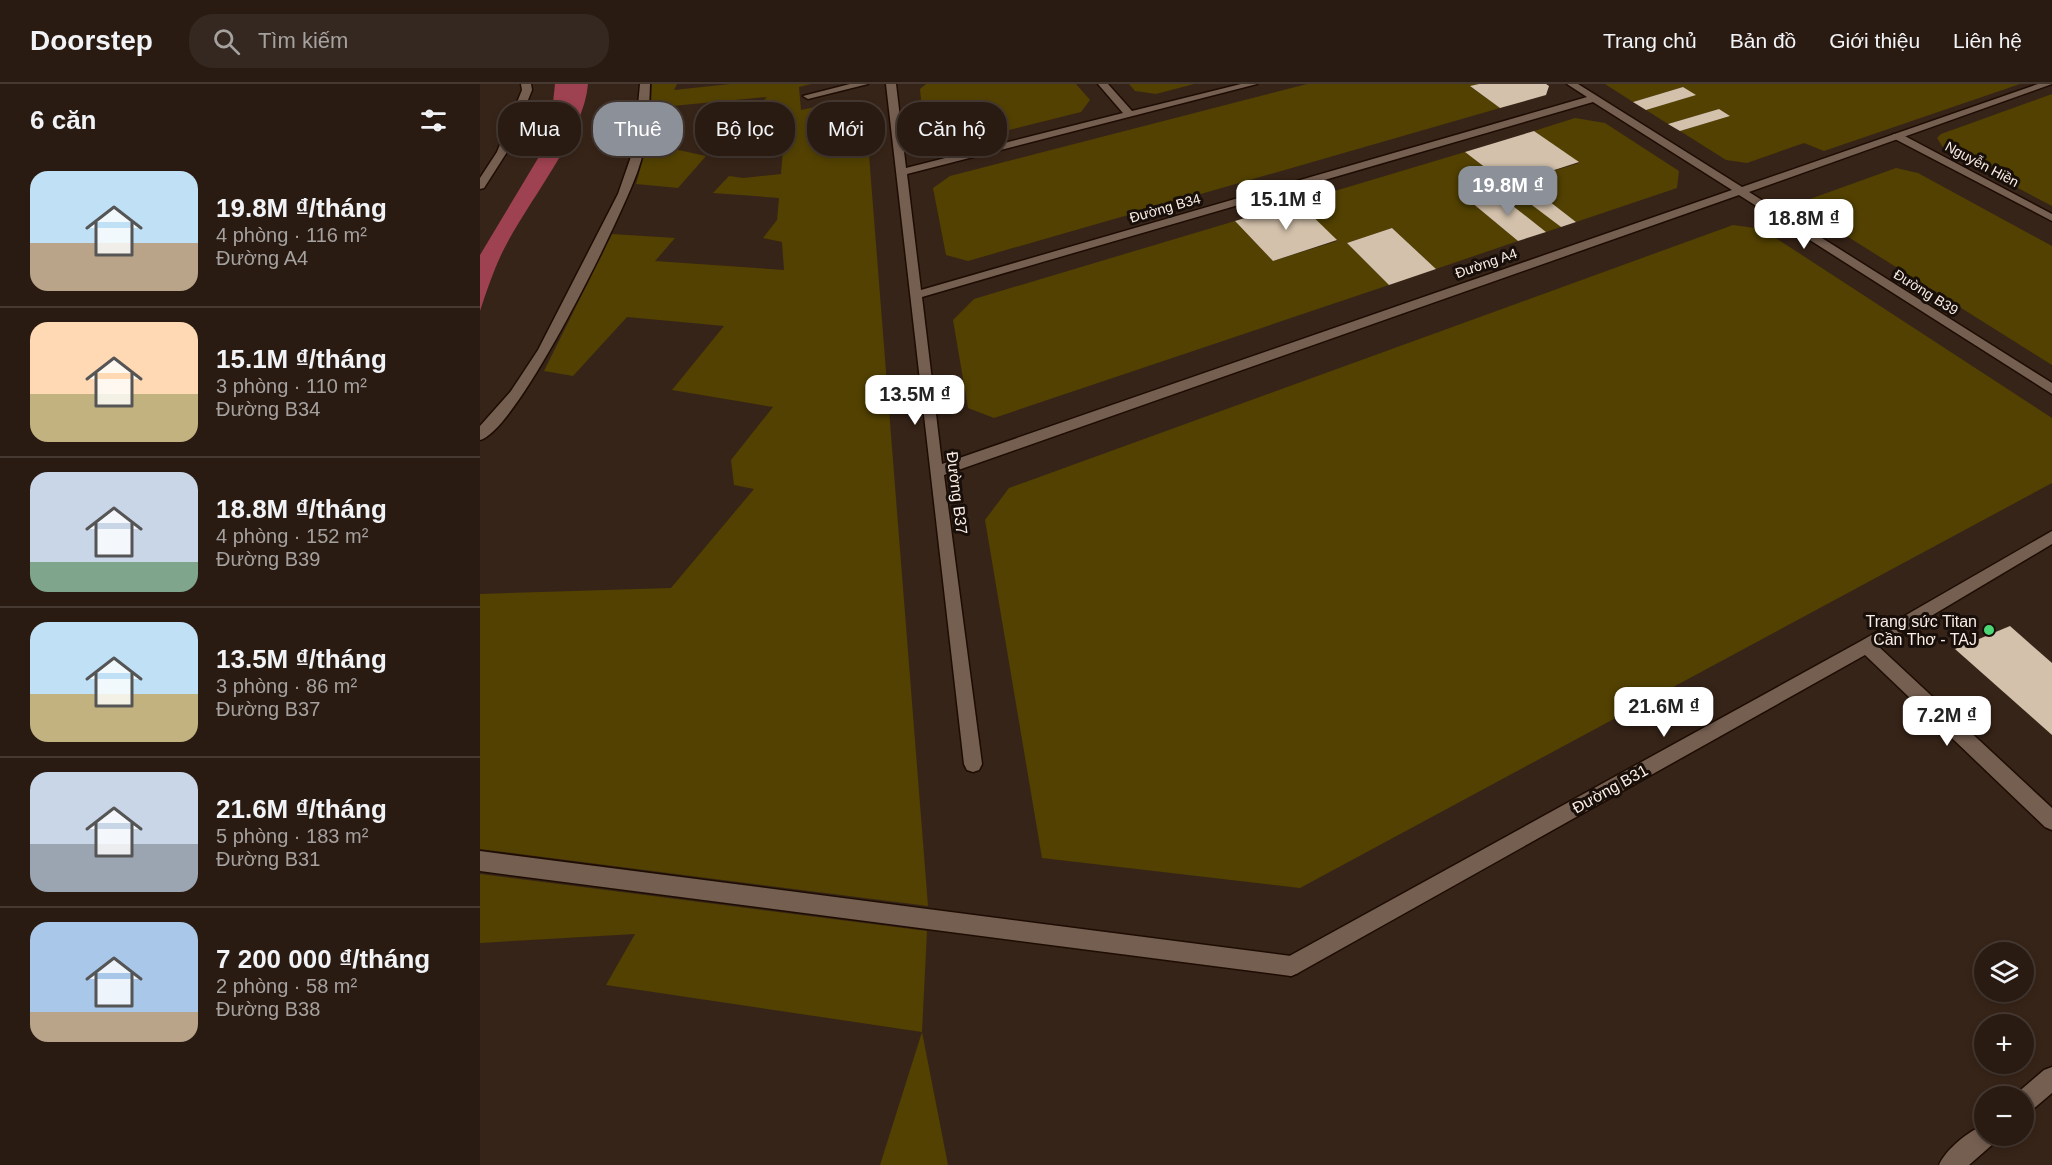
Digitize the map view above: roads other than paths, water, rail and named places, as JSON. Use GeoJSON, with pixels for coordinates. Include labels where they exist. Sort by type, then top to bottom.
{"type":"FeatureCollection","features":[{"type":"Feature","properties":{"kind":"street"},"geometry":{"type":"LineString","coordinates":[[480,186],[502,152],[527,90],[525,84]]}},
{"type":"Feature","properties":{"kind":"street"},"geometry":{"type":"LineString","coordinates":[[480,435],[522,389],[540,361],[620,199],[636,158],[644,117],[645,84]]}},
{"type":"Feature","properties":{"kind":"street"},"geometry":{"type":"LineString","coordinates":[[808,96],[863,84]]}},
{"type":"Feature","properties":{"kind":"street","name":"Đường B37"},"geometry":{"type":"LineString","coordinates":[[891,84],[973,764]]}},
{"type":"Feature","properties":{"kind":"street"},"geometry":{"type":"LineString","coordinates":[[1103,84],[1130,115]]}},
{"type":"Feature","properties":{"kind":"street"},"geometry":{"type":"LineString","coordinates":[[902,172],[1252,84]]}},
{"type":"Feature","properties":{"kind":"street","name":"Đường B39"},"geometry":{"type":"LineString","coordinates":[[1572,84],[2052,389]]}},
{"type":"Feature","properties":{"kind":"street","name":"Đường A4"},"geometry":{"type":"LineString","coordinates":[[936,472],[2047,84]]}},
{"type":"Feature","properties":{"kind":"street","name":"Đường B34"},"geometry":{"type":"LineString","coordinates":[[916,295],[1595,98]]}},
{"type":"Feature","properties":{"kind":"street","name":"Nguyễn Hiền"},"geometry":{"type":"LineString","coordinates":[[1898,136],[2052,218]]}},
{"type":"Feature","properties":{"kind":"street","name":"Đường B31"},"geometry":{"type":"LineString","coordinates":[[480,861],[1291,966],[1867,646],[2052,537]]}},
{"type":"Feature","properties":{"kind":"street"},"geometry":{"type":"LineString","coordinates":[[1867,646],[2052,821]]}},
{"type":"Feature","properties":{"kind":"street"},"geometry":{"type":"LineString","coordinates":[[2034,1093],[2052,1078]]}},
{"type":"Feature","properties":{"kind":"street"},"geometry":{"type":"LineString","coordinates":[[1951,1165],[1974,1145]]}},
{"type":"Feature","properties":{"kind":"place","name":"Trang sức Titan Cần Thơ - TAJ"},"geometry":{"type":"Point","coordinates":[1989,630]}}]}
